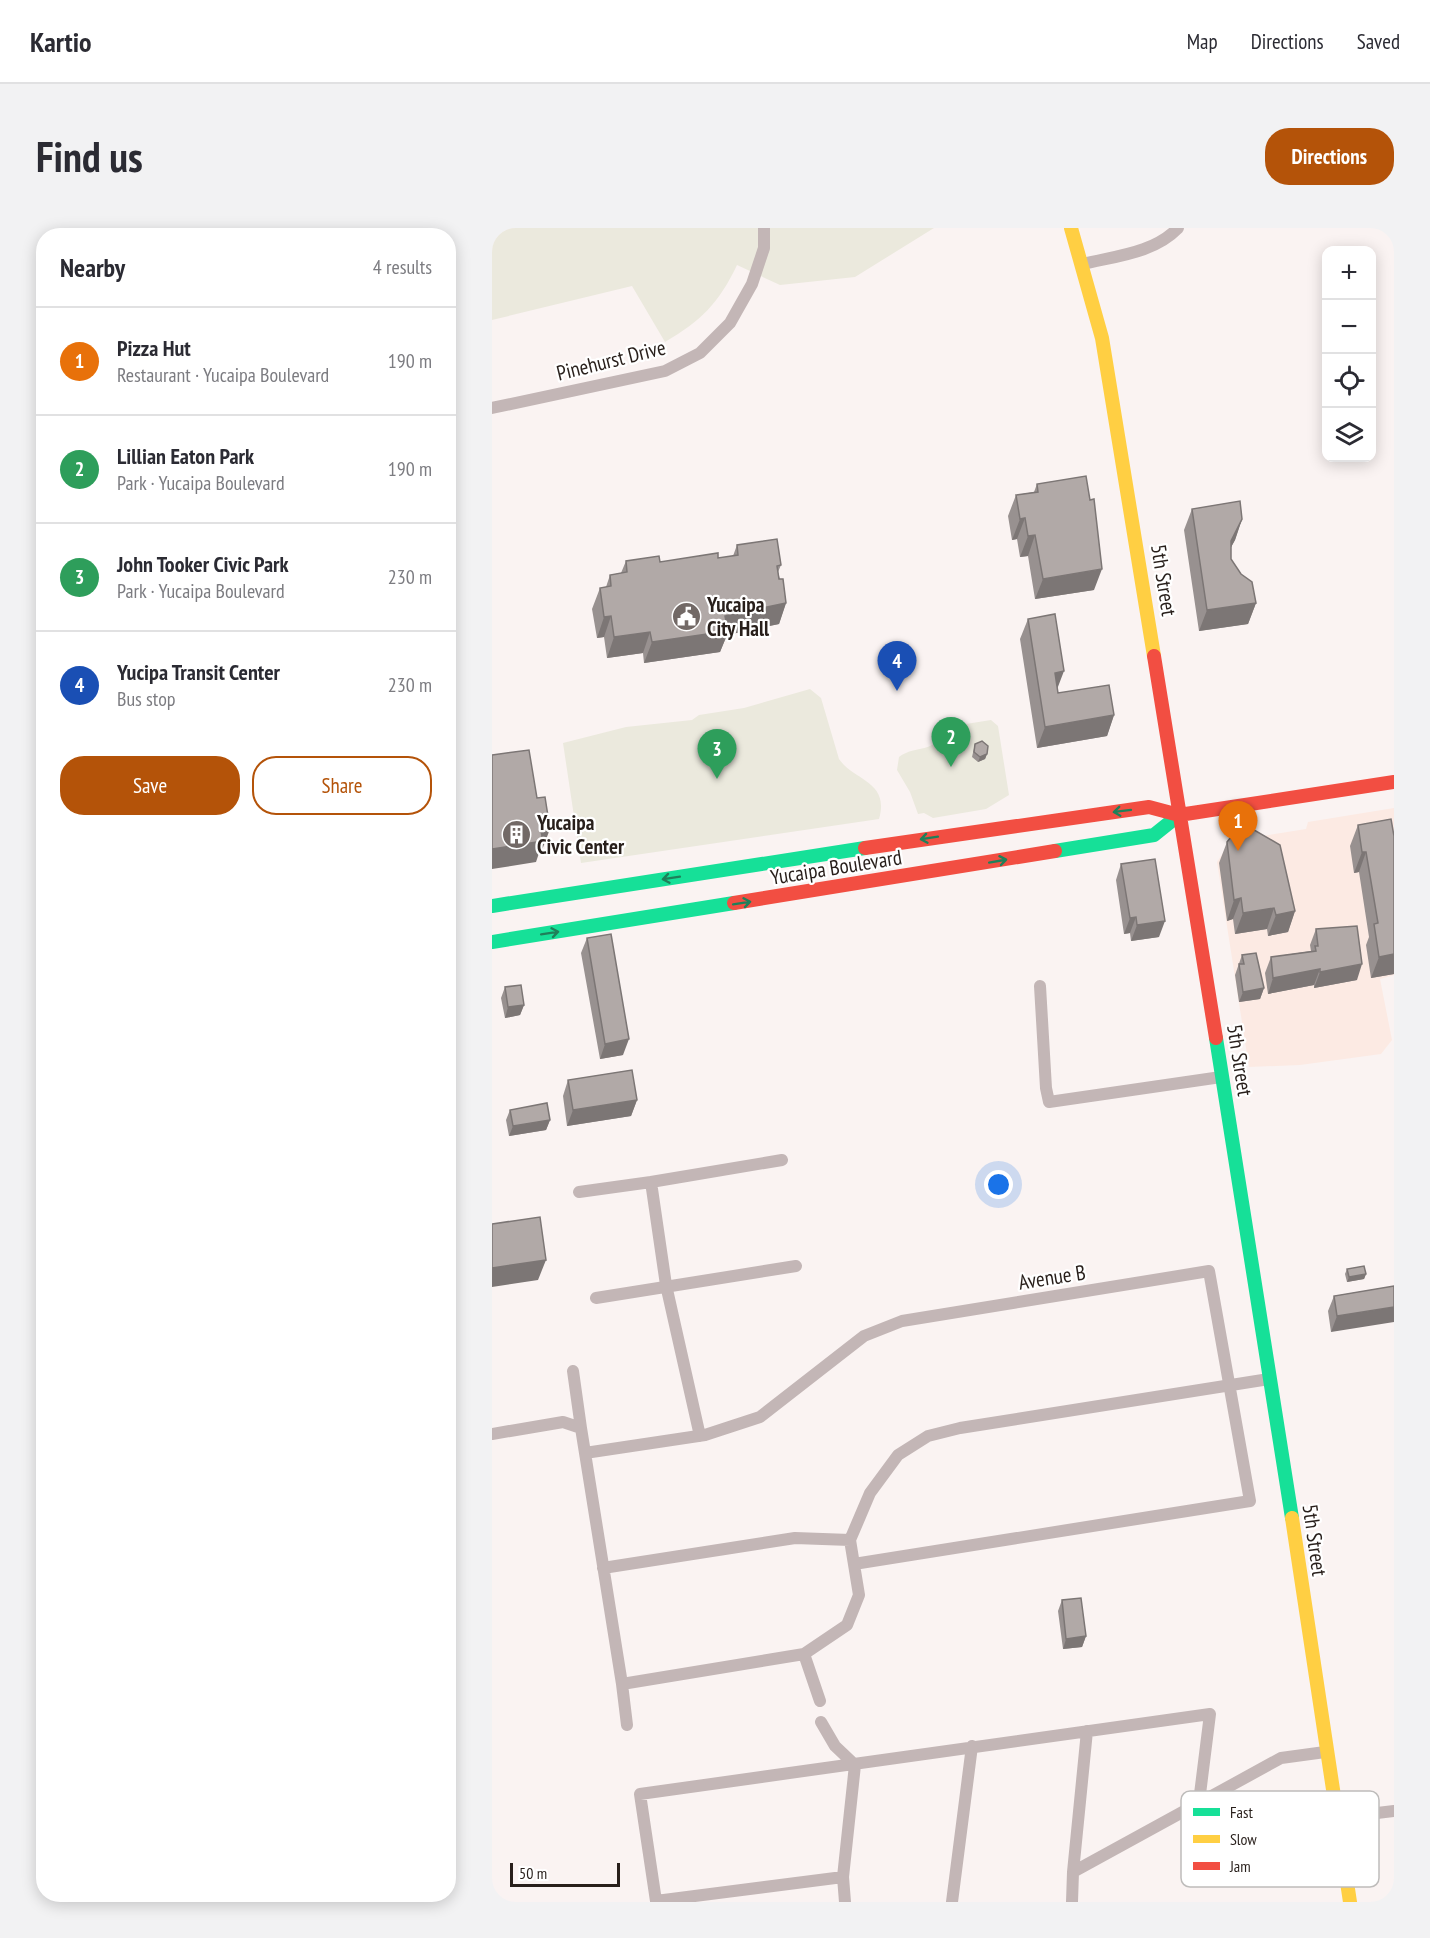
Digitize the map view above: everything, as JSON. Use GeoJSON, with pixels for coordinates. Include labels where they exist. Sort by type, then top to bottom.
{"type":"FeatureCollection","features":[{"type":"Feature","properties":{"kind":"main road","name":"5th Street"},"geometry":{"type":"LineString","coordinates":[[1071,228],[1102,338],[1114,406],[1269,1379],[1332,1791]]}},
{"type":"Feature","properties":{"kind":"main road","name":"Yucaipa Boulevard"},"geometry":{"type":"LineString","coordinates":[[492,906],[1043,821],[1149,807],[1179,815],[1394,782]]}},
{"type":"Feature","properties":{"kind":"main road","name":"Yucaipa Boulevard"},"geometry":{"type":"LineString","coordinates":[[492,942],[1154,835],[1179,815]]}},
{"type":"Feature","properties":{"kind":"main road","name":"5th Street"},"geometry":{"type":"LineString","coordinates":[[1348,1887],[1350,1902]]}},
{"type":"Feature","properties":{"kind":"street","name":"Pinehurst Drive"},"geometry":{"type":"LineString","coordinates":[[492,408],[665,370],[700,353],[730,323],[753,284],[764,248],[764,228]]}},
{"type":"Feature","properties":{"kind":"street"},"geometry":{"type":"LineString","coordinates":[[1083,264],[1146,249],[1165,240],[1178,228]]}},
{"type":"Feature","properties":{"kind":"street"},"geometry":{"type":"LineString","coordinates":[[1040,986],[1049,1102],[1221,1077]]}},
{"type":"Feature","properties":{"kind":"street"},"geometry":{"type":"LineString","coordinates":[[579,1192],[782,1160]]}},
{"type":"Feature","properties":{"kind":"street"},"geometry":{"type":"LineString","coordinates":[[651,1182],[667,1288],[700,1436]]}},
{"type":"Feature","properties":{"kind":"street"},"geometry":{"type":"LineString","coordinates":[[597,1298],[796,1266]]}},
{"type":"Feature","properties":{"kind":"street","name":"Avenue B"},"geometry":{"type":"LineString","coordinates":[[585,1453],[700,1436],[760,1417],[864,1336],[902,1322],[1209,1270],[1231,1383]]}},
{"type":"Feature","properties":{"kind":"street"},"geometry":{"type":"LineString","coordinates":[[573,1371],[627,1725]]}},
{"type":"Feature","properties":{"kind":"street"},"geometry":{"type":"LineString","coordinates":[[622,1684],[804,1654],[847,1625],[859,1595],[850,1540],[870,1493],[898,1455],[928,1436],[960,1428],[1231,1383],[1269,1379]]}},
{"type":"Feature","properties":{"kind":"street"},"geometry":{"type":"LineString","coordinates":[[854,1564],[1250,1501],[1231,1383]]}},
{"type":"Feature","properties":{"kind":"street"},"geometry":{"type":"LineString","coordinates":[[492,1434],[562,1422],[581,1428]]}},
{"type":"Feature","properties":{"kind":"street"},"geometry":{"type":"LineString","coordinates":[[603,1568],[795,1538],[850,1540]]}},
{"type":"Feature","properties":{"kind":"street"},"geometry":{"type":"LineString","coordinates":[[804,1654],[820,1701]]}},
{"type":"Feature","properties":{"kind":"street"},"geometry":{"type":"LineString","coordinates":[[843,1877],[656,1901],[640,1794],[852,1762],[1210,1714],[1200,1791]]}},
{"type":"Feature","properties":{"kind":"street"},"geometry":{"type":"LineString","coordinates":[[821,1722],[835,1746],[855,1765],[843,1877],[845,1902]]}},
{"type":"Feature","properties":{"kind":"street"},"geometry":{"type":"LineString","coordinates":[[1072,1902],[1087,1731]]}},
{"type":"Feature","properties":{"kind":"street"},"geometry":{"type":"LineString","coordinates":[[952,1902],[972,1746]]}},
{"type":"Feature","properties":{"kind":"street"},"geometry":{"type":"LineString","coordinates":[[1220,1791],[1281,1758],[1325,1752]]}},
{"type":"Feature","properties":{"kind":"street"},"geometry":{"type":"LineString","coordinates":[[1379,1813],[1394,1811]]}},
{"type":"Feature","properties":{"kind":"street"},"geometry":{"type":"LineString","coordinates":[[1073,1872],[1181,1812]]}},
{"type":"Feature","properties":{"kind":"shaded area"},"geometry":{"type":"Polygon","coordinates":[[[492,228],[934,228],[855,277],[780,285],[737,265],[716,301],[708,310],[665,342],[632,286],[492,320],[492,228]]]}},
{"type":"Feature","properties":{"kind":"shaded area"},"geometry":{"type":"Polygon","coordinates":[[[810,689],[821,698],[839,759],[869,783],[880,797],[879,819],[581,863],[563,743],[626,727],[692,720],[699,715],[744,708],[810,689]]]}},
{"type":"Feature","properties":{"kind":"shaded area"},"geometry":{"type":"Polygon","coordinates":[[[991,720],[998,726],[1009,795],[986,809],[933,818],[924,813],[918,814],[910,792],[897,770],[899,757],[937,742],[947,727],[991,720]]]}},
{"type":"Feature","properties":{"kind":"shaded area"},"geometry":{"type":"Polygon","coordinates":[[[1394,808],[1394,975],[1380,979],[1392,1040],[1381,1054],[1300,1065],[1249,1067],[1217,862],[1231,841],[1306,829],[1308,822],[1394,808]]]}},
{"type":"Feature","properties":{"kind":"building"},"geometry":{"type":"Polygon","coordinates":[[[1086,476],[1090,500],[1094,499],[1102,569],[1043,579],[1035,535],[1028,536],[1025,518],[1020,519],[1016,495],[1038,492],[1037,484],[1086,476]]]}},
{"type":"Feature","properties":{"kind":"building"},"geometry":{"type":"Polygon","coordinates":[[[1240,501],[1242,519],[1231,541],[1231,559],[1241,574],[1252,582],[1256,603],[1207,610],[1192,509],[1240,501]]]}},
{"type":"Feature","properties":{"kind":"building","name":"Yucaipa City Hall"},"geometry":{"type":"Polygon","coordinates":[[[777,539],[781,565],[777,566],[779,579],[783,579],[786,603],[725,616],[728,631],[652,642],[650,632],[614,637],[611,616],[604,617],[600,588],[611,586],[610,575],[627,572],[626,561],[659,556],[660,562],[718,553],[718,558],[738,555],[737,545],[777,539]]]}},
{"type":"Feature","properties":{"kind":"building"},"geometry":{"type":"Polygon","coordinates":[[[1055,614],[1064,671],[1055,673],[1058,693],[1109,685],[1114,715],[1045,727],[1028,619],[1055,614]]]}},
{"type":"Feature","properties":{"kind":"building"},"geometry":{"type":"Polygon","coordinates":[[[982,741],[988,746],[987,754],[980,757],[974,752],[975,744],[982,741]]]}},
{"type":"Feature","properties":{"kind":"building","name":"Yucaipa Civic Center"},"geometry":{"type":"Polygon","coordinates":[[[529,750],[537,798],[545,797],[550,829],[541,831],[543,841],[492,849],[492,755],[529,750]]]}},
{"type":"Feature","properties":{"kind":"building"},"geometry":{"type":"Polygon","coordinates":[[[1391,819],[1394,836],[1394,954],[1379,957],[1374,924],[1378,923],[1366,852],[1362,852],[1358,825],[1391,819]]]}},
{"type":"Feature","properties":{"kind":"building"},"geometry":{"type":"Polygon","coordinates":[[[1242,823],[1280,845],[1295,911],[1276,915],[1274,908],[1243,913],[1241,898],[1234,900],[1227,842],[1242,823]]]}},
{"type":"Feature","properties":{"kind":"building"},"geometry":{"type":"Polygon","coordinates":[[[1155,859],[1165,921],[1137,925],[1136,917],[1130,918],[1121,864],[1155,859]]]}},
{"type":"Feature","properties":{"kind":"building"},"geometry":{"type":"Polygon","coordinates":[[[1357,926],[1362,964],[1273,978],[1271,957],[1316,951],[1315,946],[1318,946],[1316,929],[1357,926]]]}},
{"type":"Feature","properties":{"kind":"building"},"geometry":{"type":"Polygon","coordinates":[[[611,934],[629,1039],[605,1044],[587,938],[611,934]]]}},
{"type":"Feature","properties":{"kind":"building"},"geometry":{"type":"Polygon","coordinates":[[[1256,953],[1264,988],[1243,992],[1239,964],[1244,964],[1242,955],[1256,953]]]}},
{"type":"Feature","properties":{"kind":"building"},"geometry":{"type":"Polygon","coordinates":[[[521,985],[524,1005],[508,1007],[505,987],[521,985]]]}},
{"type":"Feature","properties":{"kind":"building"},"geometry":{"type":"Polygon","coordinates":[[[632,1070],[637,1100],[573,1110],[568,1080],[632,1070]]]}},
{"type":"Feature","properties":{"kind":"building"},"geometry":{"type":"Polygon","coordinates":[[[547,1103],[550,1120],[513,1126],[510,1110],[547,1103]]]}},
{"type":"Feature","properties":{"kind":"building"},"geometry":{"type":"Polygon","coordinates":[[[540,1217],[546,1260],[492,1268],[492,1224],[540,1217]]]}},
{"type":"Feature","properties":{"kind":"building"},"geometry":{"type":"Polygon","coordinates":[[[1364,1266],[1366,1274],[1349,1277],[1347,1269],[1364,1266]]]}},
{"type":"Feature","properties":{"kind":"building"},"geometry":{"type":"Polygon","coordinates":[[[1394,1286],[1394,1307],[1337,1316],[1334,1296],[1394,1286]]]}},
{"type":"Feature","properties":{"kind":"building"},"geometry":{"type":"Polygon","coordinates":[[[1081,1598],[1086,1636],[1066,1639],[1062,1600],[1081,1598]]]}},
{"type":"Feature","properties":{"kind":"traffic: fast"},"geometry":{"type":"LineString","coordinates":[[1055,851],[1154,835],[1179,815]]}},
{"type":"Feature","properties":{"kind":"traffic: fast"},"geometry":{"type":"LineString","coordinates":[[492,906],[865,848]]}},
{"type":"Feature","properties":{"kind":"traffic: fast"},"geometry":{"type":"LineString","coordinates":[[492,942],[734,903]]}},
{"type":"Feature","properties":{"kind":"traffic: fast"},"geometry":{"type":"LineString","coordinates":[[1216,1038],[1292,1518]]}},
{"type":"Feature","properties":{"kind":"traffic: slow"},"geometry":{"type":"LineString","coordinates":[[1071,228],[1102,338],[1154,656]]}},
{"type":"Feature","properties":{"kind":"traffic: slow"},"geometry":{"type":"LineString","coordinates":[[1292,1518],[1333,1791]]}},
{"type":"Feature","properties":{"kind":"traffic: slow"},"geometry":{"type":"LineString","coordinates":[[1348,1887],[1350,1902]]}},
{"type":"Feature","properties":{"kind":"traffic: jam"},"geometry":{"type":"LineString","coordinates":[[1154,656],[1216,1038]]}},
{"type":"Feature","properties":{"kind":"traffic: jam"},"geometry":{"type":"LineString","coordinates":[[865,848],[1149,807],[1179,815],[1394,782]]}},
{"type":"Feature","properties":{"kind":"traffic: jam"},"geometry":{"type":"LineString","coordinates":[[734,903],[1055,851]]}},
{"type":"Feature","properties":{"kind":"place","name":"Yucaipa City Hall"},"geometry":{"type":"Point","coordinates":[686,616]}},
{"type":"Feature","properties":{"kind":"place","name":"Yucipa Transit Center"},"geometry":{"type":"Point","coordinates":[897,691]}},
{"type":"Feature","properties":{"kind":"place","name":"Lillian Eaton Park"},"geometry":{"type":"Point","coordinates":[951,767]}},
{"type":"Feature","properties":{"kind":"place","name":"John Tooker Civic Park"},"geometry":{"type":"Point","coordinates":[717,779]}},
{"type":"Feature","properties":{"kind":"place","name":"Yucaipa Civic Center"},"geometry":{"type":"Point","coordinates":[516,834]}},
{"type":"Feature","properties":{"kind":"place","name":"Pizza Hut"},"geometry":{"type":"Point","coordinates":[1238,851]}}]}
